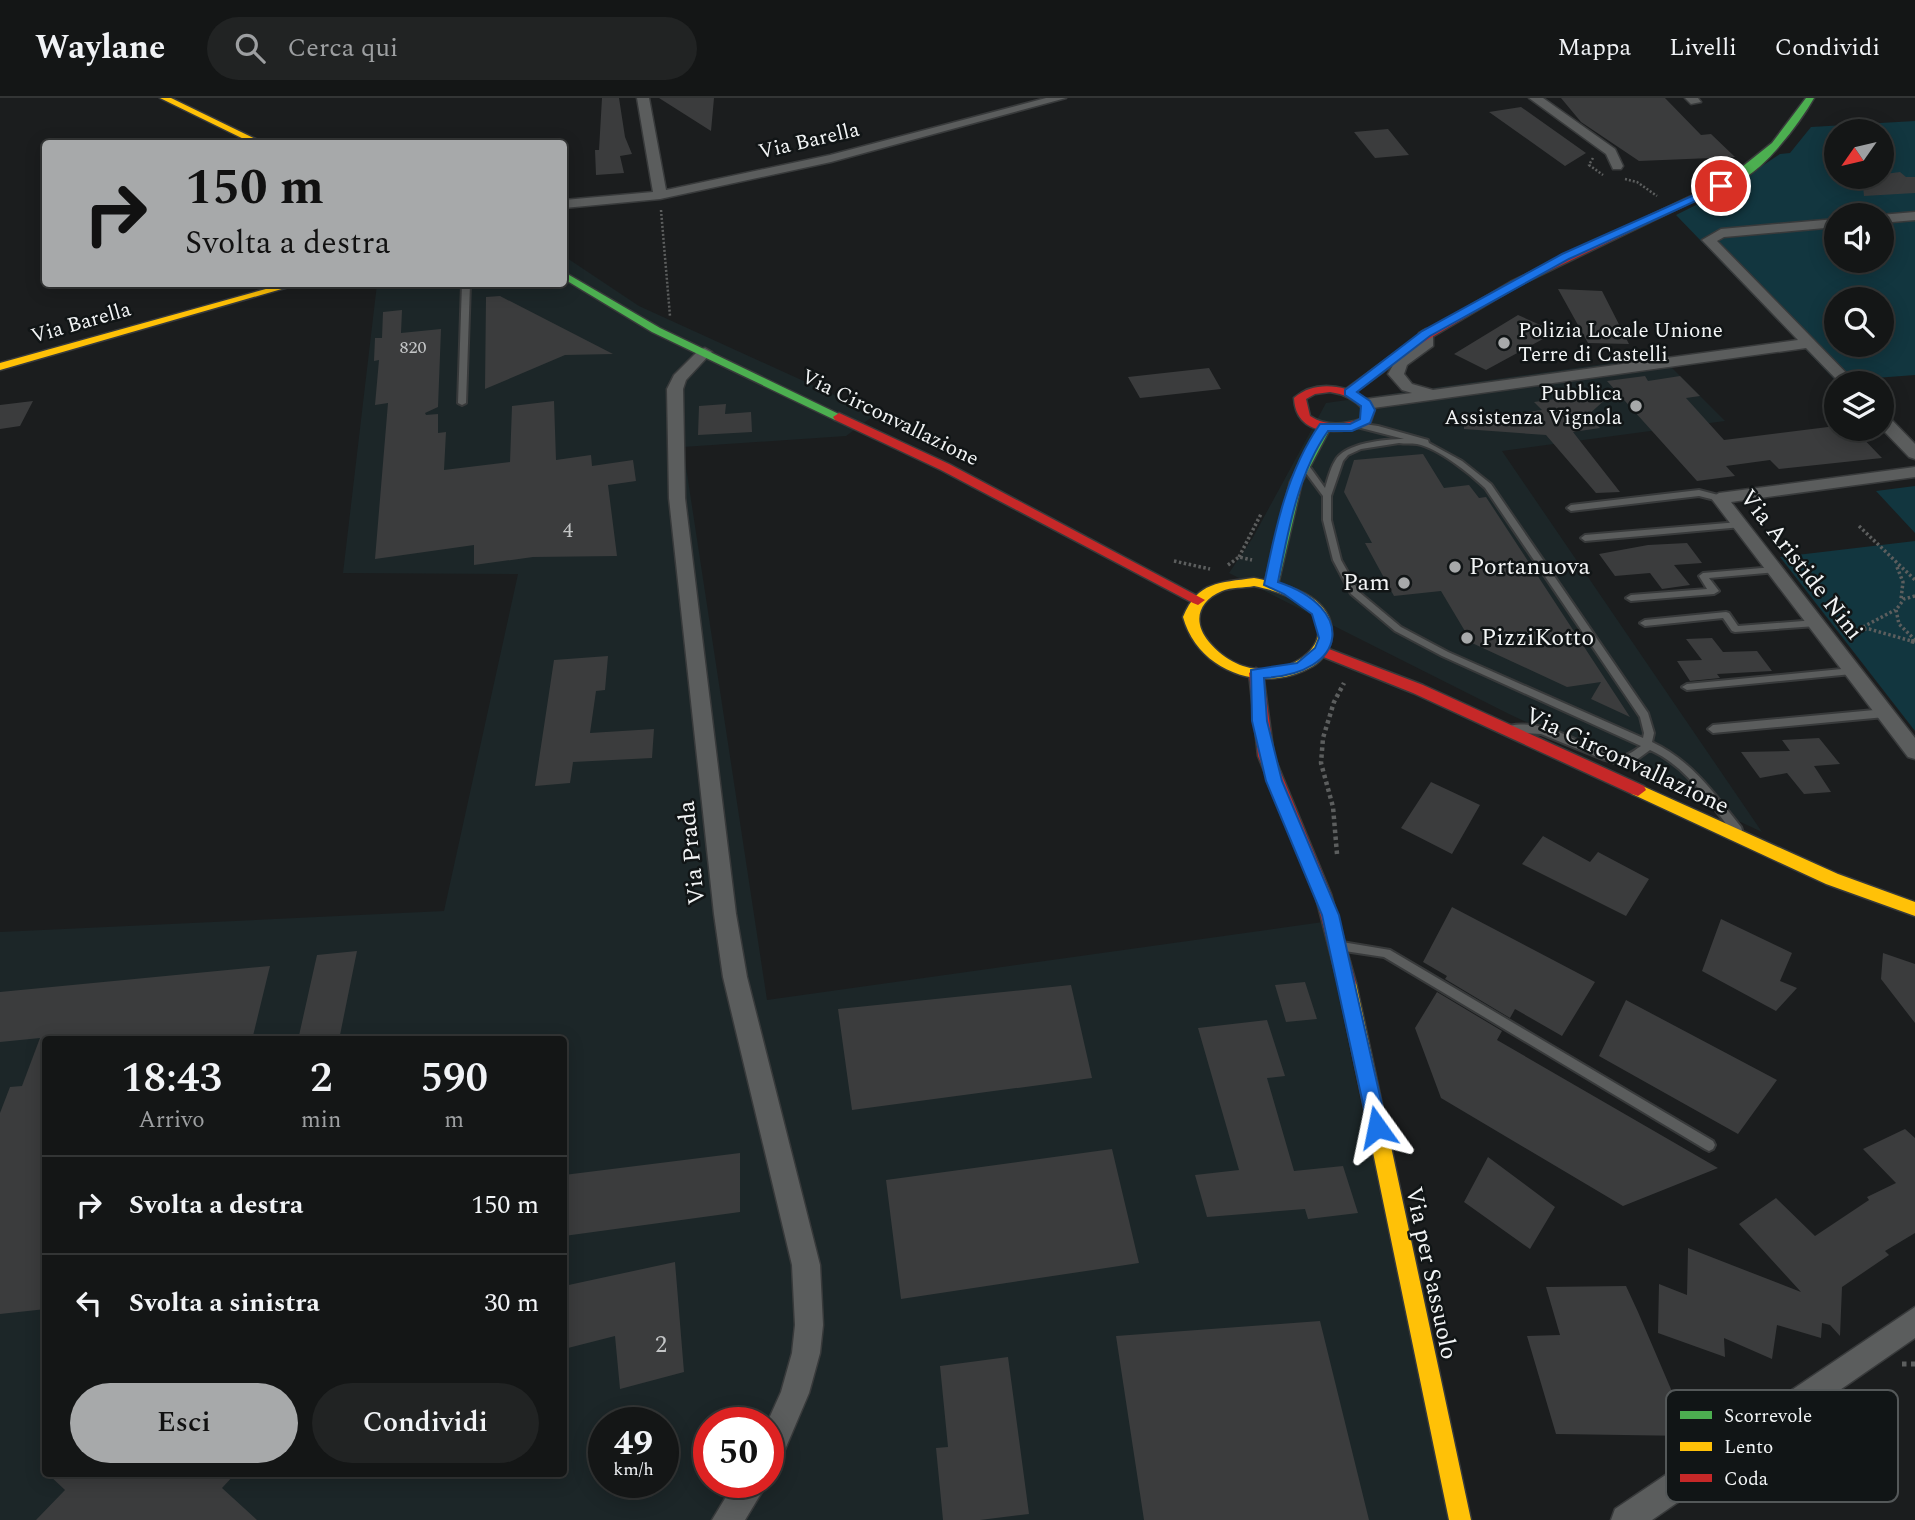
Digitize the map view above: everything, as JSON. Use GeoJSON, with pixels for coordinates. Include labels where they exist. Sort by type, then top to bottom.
{"type":"FeatureCollection","features":[{"type":"Feature","properties":{"kind":"main road"},"geometry":{"type":"LineString","coordinates":[[164,98],[253,140]]}},
{"type":"Feature","properties":{"kind":"main road"},"geometry":{"type":"LineString","coordinates":[[1349,393],[1426,333],[1566,257],[1721,186],[1770,151],[1799,118],[1810,98]]}},
{"type":"Feature","properties":{"kind":"main road","name":"Via Circonvallazione"},"geometry":{"type":"LineString","coordinates":[[567,277],[634,318],[945,467],[1198,600]]}},
{"type":"Feature","properties":{"kind":"main road","name":"Via Barella"},"geometry":{"type":"LineString","coordinates":[[0,367],[283,287]]}},
{"type":"Feature","properties":{"kind":"main road"},"geometry":{"type":"LineString","coordinates":[[1321,389],[1349,393],[1366,404],[1369,415],[1360,425],[1344,429],[1325,427],[1302,414],[1298,403],[1300,398],[1321,389]]}},
{"type":"Feature","properties":{"kind":"main road"},"geometry":{"type":"LineString","coordinates":[[1271,585],[1287,512],[1311,446],[1325,427]]}},
{"type":"Feature","properties":{"kind":"main road"},"geometry":{"type":"LineString","coordinates":[[1229,584],[1271,585],[1289,591],[1317,611],[1324,624],[1326,638],[1321,651],[1302,667],[1289,672],[1256,673],[1217,661],[1193,638],[1189,624],[1191,611],[1198,600],[1209,592],[1229,584]]}},
{"type":"Feature","properties":{"kind":"main road","name":"Via Circonvallazione"},"geometry":{"type":"LineString","coordinates":[[1321,651],[1355,663],[1505,730],[1746,842],[1832,879],[1915,909]]}},
{"type":"Feature","properties":{"kind":"main road","name":"Via per Sassuolo"},"geometry":{"type":"LineString","coordinates":[[1256,673],[1266,756],[1323,894],[1339,946],[1460,1520]]}},
{"type":"Feature","properties":{"kind":"street"},"geometry":{"type":"LineString","coordinates":[[643,98],[660,195]]}},
{"type":"Feature","properties":{"kind":"street","name":"Via Barella"},"geometry":{"type":"LineString","coordinates":[[567,204],[660,195],[831,158],[1060,98]]}},
{"type":"Feature","properties":{"kind":"street"},"geometry":{"type":"LineString","coordinates":[[1535,98],[1611,152],[1617,166]]}},
{"type":"Feature","properties":{"kind":"street"},"geometry":{"type":"LineString","coordinates":[[1894,218],[1915,216]]}},
{"type":"Feature","properties":{"kind":"street"},"geometry":{"type":"LineString","coordinates":[[1824,224],[1721,233],[1710,238],[1711,243],[1835,371]]}},
{"type":"Feature","properties":{"kind":"street"},"geometry":{"type":"LineString","coordinates":[[1426,333],[1426,346],[1401,363],[1396,374],[1407,387],[1432,394]]}},
{"type":"Feature","properties":{"kind":"street"},"geometry":{"type":"LineString","coordinates":[[1366,404],[1809,344]]}},
{"type":"Feature","properties":{"kind":"street","name":"Via Prada"},"geometry":{"type":"LineString","coordinates":[[705,352],[679,378],[676,389],[674,450],[677,498],[725,914],[735,977],[806,1265],[809,1325],[806,1353],[795,1393],[784,1419]]}},
{"type":"Feature","properties":{"kind":"street"},"geometry":{"type":"LineString","coordinates":[[1894,432],[1915,454]]}},
{"type":"Feature","properties":{"kind":"street","name":"Via Aristide Nini"},"geometry":{"type":"LineString","coordinates":[[1718,498],[1915,472]]}},
{"type":"Feature","properties":{"kind":"street","name":"Via Aristide Nini"},"geometry":{"type":"LineString","coordinates":[[1718,498],[1915,752]]}},
{"type":"Feature","properties":{"kind":"street"},"geometry":{"type":"LineString","coordinates":[[1815,1390],[1915,1321]]}},
{"type":"Feature","properties":{"kind":"street"},"geometry":{"type":"LineString","coordinates":[[1626,1520],[1666,1492]]}},
{"type":"Feature","properties":{"kind":"street"},"geometry":{"type":"LineString","coordinates":[[727,1520],[742,1498]]}},
{"type":"Feature","properties":{"kind":"lane"},"geometry":{"type":"LineString","coordinates":[[462,403],[466,287]]}},
{"type":"Feature","properties":{"kind":"lane"},"geometry":{"type":"LineString","coordinates":[[1360,425],[1425,442],[1475,473],[1498,498],[1644,716],[1649,733],[1648,744],[1639,754],[1619,760],[1548,731],[1528,727],[1505,730]]}},
{"type":"Feature","properties":{"kind":"lane"},"geometry":{"type":"LineString","coordinates":[[1425,442],[1399,441],[1351,449],[1339,460],[1327,495],[1327,520],[1337,560],[1356,594],[1373,611],[1398,629],[1446,654],[1648,744],[1675,759],[1697,779],[1746,842]]}},
{"type":"Feature","properties":{"kind":"lane"},"geometry":{"type":"LineString","coordinates":[[1304,465],[1327,495]]}},
{"type":"Feature","properties":{"kind":"lane"},"geometry":{"type":"LineString","coordinates":[[1571,508],[1699,493],[1718,498]]}},
{"type":"Feature","properties":{"kind":"lane"},"geometry":{"type":"LineString","coordinates":[[1585,538],[1740,525]]}},
{"type":"Feature","properties":{"kind":"lane"},"geometry":{"type":"LineString","coordinates":[[1631,598],[1714,591],[1703,576],[1774,570]]}},
{"type":"Feature","properties":{"kind":"lane"},"geometry":{"type":"LineString","coordinates":[[1645,623],[1726,615],[1735,629],[1819,628]]}},
{"type":"Feature","properties":{"kind":"lane"},"geometry":{"type":"LineString","coordinates":[[1687,687],[1852,671]]}},
{"type":"Feature","properties":{"kind":"lane"},"geometry":{"type":"LineString","coordinates":[[1713,729],[1885,713]]}},
{"type":"Feature","properties":{"kind":"lane"},"geometry":{"type":"LineString","coordinates":[[1339,946],[1386,953],[1709,1145]]}},
{"type":"Feature","properties":{"kind":"path"},"geometry":{"type":"LineString","coordinates":[[660,195],[665,283],[671,321]]}},
{"type":"Feature","properties":{"kind":"path"},"geometry":{"type":"LineString","coordinates":[[1859,526],[1896,565],[1915,580]]}},
{"type":"Feature","properties":{"kind":"path"},"geometry":{"type":"LineString","coordinates":[[1224,567],[1239,557],[1275,566]]}},
{"type":"Feature","properties":{"kind":"path"},"geometry":{"type":"LineString","coordinates":[[1172,561],[1218,569]]}},
{"type":"Feature","properties":{"kind":"path"},"geometry":{"type":"LineString","coordinates":[[1857,629],[1879,621],[1896,610],[1903,596],[1903,582],[1896,565]]}},
{"type":"Feature","properties":{"kind":"path"},"geometry":{"type":"LineString","coordinates":[[1899,603],[1915,596]]}},
{"type":"Feature","properties":{"kind":"path"},"geometry":{"type":"LineString","coordinates":[[1896,610],[1899,624],[1915,641]]}},
{"type":"Feature","properties":{"kind":"path"},"geometry":{"type":"LineString","coordinates":[[1819,628],[1883,632],[1915,641]]}},
{"type":"Feature","properties":{"kind":"path"},"geometry":{"type":"LineString","coordinates":[[1345,682],[1355,663]]}},
{"type":"Feature","properties":{"kind":"shaded area"},"geometry":{"type":"Polygon","coordinates":[[[1915,121],[1915,375],[1894,377],[1894,371],[1826,371],[1676,215],[1724,191],[1780,154],[1790,153],[1811,127],[1824,126],[1824,189],[1894,189],[1894,122],[1915,121]]]}},
{"type":"Feature","properties":{"kind":"shaded area"},"geometry":{"type":"Polygon","coordinates":[[[567,258],[639,306],[876,414],[846,436],[683,447],[767,1000],[1323,922],[1448,1520],[0,1520],[0,932],[444,911],[518,574],[343,573],[377,287],[567,287],[567,258]]]}},
{"type":"Feature","properties":{"kind":"shaded area"},"geometry":{"type":"Polygon","coordinates":[[[1660,356],[1725,421],[1502,451],[1762,832],[1509,714],[1229,573],[1252,539],[1326,403],[1660,356]]]}},
{"type":"Feature","properties":{"kind":"shaded area"},"geometry":{"type":"Polygon","coordinates":[[[1915,486],[1915,533],[1876,491],[1915,486]]]}},
{"type":"Feature","properties":{"kind":"shaded area"},"geometry":{"type":"Polygon","coordinates":[[[1915,541],[1915,731],[1780,557],[1915,541]]]}},
{"type":"Feature","properties":{"kind":"building"},"geometry":{"type":"Polygon","coordinates":[[[602,98],[619,98],[625,137],[632,154],[620,156],[624,173],[596,175],[595,150],[599,150],[602,98]]]}},
{"type":"Feature","properties":{"kind":"building"},"geometry":{"type":"Polygon","coordinates":[[[659,98],[714,98],[711,131],[659,98]]]}},
{"type":"Feature","properties":{"kind":"building"},"geometry":{"type":"Polygon","coordinates":[[[1561,98],[1665,98],[1701,135],[1711,134],[1735,157],[1639,161],[1581,122],[1561,98]]]}},
{"type":"Feature","properties":{"kind":"building"},"geometry":{"type":"Polygon","coordinates":[[[1521,107],[1586,153],[1565,166],[1489,112],[1521,107]]]}},
{"type":"Feature","properties":{"kind":"building"},"geometry":{"type":"Polygon","coordinates":[[[1388,129],[1409,155],[1375,158],[1354,132],[1388,129]]]}},
{"type":"Feature","properties":{"kind":"building"},"geometry":{"type":"Polygon","coordinates":[[[1894,173],[1915,177],[1915,193],[1864,196],[1863,189],[1894,189],[1894,173]]]}},
{"type":"Feature","properties":{"kind":"building"},"geometry":{"type":"Polygon","coordinates":[[[1558,289],[1602,291],[1629,344],[1588,343],[1558,289]]]}},
{"type":"Feature","properties":{"kind":"building"},"geometry":{"type":"Polygon","coordinates":[[[500,296],[613,354],[565,355],[485,389],[486,297],[500,296]]]}},
{"type":"Feature","properties":{"kind":"building"},"geometry":{"type":"Polygon","coordinates":[[[402,310],[401,333],[441,329],[438,407],[425,413],[438,414],[438,433],[446,432],[444,470],[510,462],[512,406],[554,401],[556,460],[591,455],[592,466],[633,460],[636,481],[608,485],[617,556],[533,557],[474,565],[474,545],[375,559],[388,403],[375,405],[379,360],[374,361],[375,338],[382,338],[383,312],[402,310]]]}},
{"type":"Feature","properties":{"kind":"building","name":"Polizia Locale Unione Terre di Castelli"},"geometry":{"type":"Polygon","coordinates":[[[1518,315],[1556,332],[1486,370],[1454,354],[1518,315]]]}},
{"type":"Feature","properties":{"kind":"building"},"geometry":{"type":"Polygon","coordinates":[[[1209,368],[1221,389],[1140,398],[1128,377],[1209,368]]]}},
{"type":"Feature","properties":{"kind":"building"},"geometry":{"type":"Polygon","coordinates":[[[1645,376],[1648,381],[1680,376],[1700,396],[1686,398],[1724,440],[1824,428],[1824,441],[1866,441],[1882,458],[1779,469],[1770,460],[1726,466],[1735,476],[1697,481],[1607,381],[1645,376]]]}},
{"type":"Feature","properties":{"kind":"building"},"geometry":{"type":"Polygon","coordinates":[[[1615,391],[1588,415],[1600,428],[1573,432],[1620,492],[1596,493],[1546,435],[1464,429],[1464,421],[1542,410],[1534,402],[1615,391]]]}},
{"type":"Feature","properties":{"kind":"building"},"geometry":{"type":"Polygon","coordinates":[[[33,401],[20,426],[0,429],[0,405],[33,401]]]}},
{"type":"Feature","properties":{"kind":"building"},"geometry":{"type":"Polygon","coordinates":[[[726,404],[725,414],[751,412],[752,432],[698,435],[699,406],[726,404]]]}},
{"type":"Feature","properties":{"kind":"building","name":"Portanuova"},"geometry":{"type":"Polygon","coordinates":[[[1423,454],[1444,488],[1469,485],[1479,498],[1486,497],[1630,717],[1591,699],[1601,682],[1567,687],[1472,643],[1441,591],[1394,596],[1365,543],[1372,543],[1344,492],[1354,460],[1423,454]]]}},
{"type":"Feature","properties":{"kind":"building"},"geometry":{"type":"Polygon","coordinates":[[[1687,543],[1702,563],[1674,565],[1690,585],[1662,589],[1650,573],[1615,576],[1599,554],[1648,545],[1687,543]]]}},
{"type":"Feature","properties":{"kind":"building"},"geometry":{"type":"Polygon","coordinates":[[[1712,638],[1723,652],[1757,651],[1772,671],[1717,674],[1720,678],[1690,681],[1677,661],[1702,660],[1686,639],[1712,638]]]}},
{"type":"Feature","properties":{"kind":"building"},"geometry":{"type":"Polygon","coordinates":[[[608,656],[605,690],[596,691],[590,733],[654,729],[652,758],[573,762],[570,783],[535,786],[554,660],[608,656]]]}},
{"type":"Feature","properties":{"kind":"building"},"geometry":{"type":"Polygon","coordinates":[[[1819,738],[1840,764],[1814,766],[1831,792],[1804,794],[1787,773],[1760,778],[1741,752],[1790,751],[1782,740],[1819,738]]]}},
{"type":"Feature","properties":{"kind":"building"},"geometry":{"type":"Polygon","coordinates":[[[1431,782],[1480,805],[1452,854],[1401,828],[1431,782]]]}},
{"type":"Feature","properties":{"kind":"building"},"geometry":{"type":"Polygon","coordinates":[[[1543,836],[1590,862],[1598,852],[1649,879],[1626,916],[1522,864],[1543,836]]]}},
{"type":"Feature","properties":{"kind":"building"},"geometry":{"type":"Polygon","coordinates":[[[1452,907],[1595,982],[1562,1036],[1515,1009],[1510,1018],[1445,979],[1447,976],[1423,962],[1452,907]]]}},
{"type":"Feature","properties":{"kind":"building"},"geometry":{"type":"Polygon","coordinates":[[[1721,919],[1792,953],[1780,981],[1797,988],[1776,1011],[1702,971],[1721,919]]]}},
{"type":"Feature","properties":{"kind":"building"},"geometry":{"type":"Polygon","coordinates":[[[357,951],[340,1036],[299,1036],[317,955],[357,951]]]}},
{"type":"Feature","properties":{"kind":"building"},"geometry":{"type":"Polygon","coordinates":[[[1883,953],[1915,964],[1915,1023],[1881,979],[1883,953]]]}},
{"type":"Feature","properties":{"kind":"building"},"geometry":{"type":"Polygon","coordinates":[[[270,966],[253,1036],[42,1036],[42,1309],[0,1314],[0,1113],[10,1087],[22,1086],[40,1038],[0,1042],[0,992],[270,966]]]}},
{"type":"Feature","properties":{"kind":"building"},"geometry":{"type":"Polygon","coordinates":[[[1305,982],[1317,1019],[1286,1022],[1275,985],[1305,982]]]}},
{"type":"Feature","properties":{"kind":"building"},"geometry":{"type":"Polygon","coordinates":[[[1071,985],[1092,1078],[852,1110],[838,1009],[1071,985]]]}},
{"type":"Feature","properties":{"kind":"building"},"geometry":{"type":"Polygon","coordinates":[[[1437,992],[1502,1031],[1497,1040],[1718,1168],[1623,1206],[1441,1098],[1415,1028],[1437,992]]]}},
{"type":"Feature","properties":{"kind":"building"},"geometry":{"type":"Polygon","coordinates":[[[1626,1000],[1777,1080],[1738,1134],[1599,1056],[1626,1000]]]}},
{"type":"Feature","properties":{"kind":"building"},"geometry":{"type":"Polygon","coordinates":[[[1267,1020],[1285,1076],[1267,1078],[1294,1171],[1343,1166],[1358,1213],[1308,1219],[1305,1209],[1207,1217],[1195,1175],[1239,1170],[1198,1028],[1267,1020]]]}},
{"type":"Feature","properties":{"kind":"building"},"geometry":{"type":"Polygon","coordinates":[[[1905,1129],[1915,1138],[1915,1233],[1885,1251],[1889,1255],[1842,1287],[1840,1336],[1830,1325],[1822,1323],[1821,1338],[1777,1325],[1772,1359],[1724,1338],[1725,1357],[1658,1333],[1659,1284],[1687,1295],[1688,1248],[1801,1292],[1739,1224],[1776,1198],[1815,1236],[1869,1200],[1867,1197],[1896,1183],[1863,1149],[1905,1129]]]}},
{"type":"Feature","properties":{"kind":"building"},"geometry":{"type":"Polygon","coordinates":[[[1112,1149],[1139,1263],[901,1299],[886,1180],[1112,1149]]]}},
{"type":"Feature","properties":{"kind":"building"},"geometry":{"type":"Polygon","coordinates":[[[740,1153],[740,1212],[567,1236],[567,1175],[740,1153]]]}},
{"type":"Feature","properties":{"kind":"building"},"geometry":{"type":"Polygon","coordinates":[[[1488,1157],[1555,1207],[1530,1249],[1464,1202],[1488,1157]]]}},
{"type":"Feature","properties":{"kind":"building"},"geometry":{"type":"Polygon","coordinates":[[[675,1262],[684,1372],[620,1389],[615,1336],[567,1348],[567,1285],[675,1262]]]}},
{"type":"Feature","properties":{"kind":"building"},"geometry":{"type":"Polygon","coordinates":[[[1626,1286],[1671,1390],[1666,1390],[1666,1436],[1556,1434],[1527,1336],[1560,1335],[1546,1287],[1626,1286]]]}},
{"type":"Feature","properties":{"kind":"building"},"geometry":{"type":"Polygon","coordinates":[[[1320,1321],[1369,1520],[1144,1520],[1116,1336],[1320,1321]]]}},
{"type":"Feature","properties":{"kind":"building"},"geometry":{"type":"Polygon","coordinates":[[[1008,1357],[1029,1514],[980,1520],[943,1520],[936,1448],[948,1447],[940,1366],[1008,1357]]]}},
{"type":"Feature","properties":{"kind":"building"},"geometry":{"type":"Polygon","coordinates":[[[51,1477],[232,1477],[222,1488],[257,1520],[36,1520],[65,1490],[51,1477]]]}},
{"type":"Feature","properties":{"kind":"traffic: fast"},"geometry":{"type":"LineString","coordinates":[[1730,181],[1776,145],[1810,98]]}},
{"type":"Feature","properties":{"kind":"traffic: fast"},"geometry":{"type":"LineString","coordinates":[[567,277],[656,330],[839,417]]}},
{"type":"Feature","properties":{"kind":"traffic: fast"},"geometry":{"type":"LineString","coordinates":[[1271,585],[1296,482],[1325,427]]}},
{"type":"Feature","properties":{"kind":"traffic: slow"},"geometry":{"type":"LineString","coordinates":[[164,98],[253,140]]}},
{"type":"Feature","properties":{"kind":"traffic: slow"},"geometry":{"type":"LineString","coordinates":[[0,367],[283,287]]}},
{"type":"Feature","properties":{"kind":"traffic: slow"},"geometry":{"type":"LineString","coordinates":[[1254,582],[1289,591],[1311,603],[1319,612],[1324,622],[1325,639],[1317,655],[1306,664],[1280,673],[1254,673],[1229,665],[1209,652],[1195,635],[1190,617],[1197,601],[1217,588],[1254,582]]}},
{"type":"Feature","properties":{"kind":"traffic: slow"},"geometry":{"type":"LineString","coordinates":[[1638,790],[1832,879],[1915,909]]}},
{"type":"Feature","properties":{"kind":"traffic: slow"},"geometry":{"type":"LineString","coordinates":[[1347,983],[1460,1520]]}},
{"type":"Feature","properties":{"kind":"traffic: jam"},"geometry":{"type":"LineString","coordinates":[[1349,392],[1418,341],[1516,283],[1730,181]]}},
{"type":"Feature","properties":{"kind":"traffic: jam"},"geometry":{"type":"LineString","coordinates":[[1330,389],[1361,400],[1369,409],[1366,421],[1346,427],[1334,427],[1313,423],[1305,418],[1300,409],[1300,398],[1312,391],[1330,389]]}},
{"type":"Feature","properties":{"kind":"traffic: jam"},"geometry":{"type":"LineString","coordinates":[[839,417],[945,467],[1198,600]]}},
{"type":"Feature","properties":{"kind":"traffic: jam"},"geometry":{"type":"LineString","coordinates":[[1321,651],[1418,689],[1638,790]]}},
{"type":"Feature","properties":{"kind":"traffic: jam"},"geometry":{"type":"LineString","coordinates":[[1256,673],[1266,756],[1323,894],[1347,983]]}},
{"type":"Feature","properties":{"kind":"place","name":"Polizia Locale Unione Terre di Castelli"},"geometry":{"type":"Point","coordinates":[1504,343]}},
{"type":"Feature","properties":{"kind":"place","name":"Pubblica Assistenza Vignola"},"geometry":{"type":"Point","coordinates":[1636,406]}},
{"type":"Feature","properties":{"kind":"place","name":"Portanuova"},"geometry":{"type":"Point","coordinates":[1455,567]}},
{"type":"Feature","properties":{"kind":"place","name":"Pam"},"geometry":{"type":"Point","coordinates":[1404,583]}},
{"type":"Feature","properties":{"kind":"place","name":"PizziKotto"},"geometry":{"type":"Point","coordinates":[1467,638]}},
{"type":"Feature","properties":{"kind":"route"},"geometry":{"type":"LineString","coordinates":[[1377,1127],[1331,915],[1274,781],[1266,756],[1260,721],[1256,673],[1289,672],[1302,667],[1321,651],[1326,638],[1324,624],[1317,611],[1305,600],[1271,585],[1281,533],[1304,465],[1311,446],[1325,427],[1352,428],[1366,421],[1369,415],[1366,404],[1349,393],[1391,357],[1426,333],[1566,257],[1721,186]]}}]}
